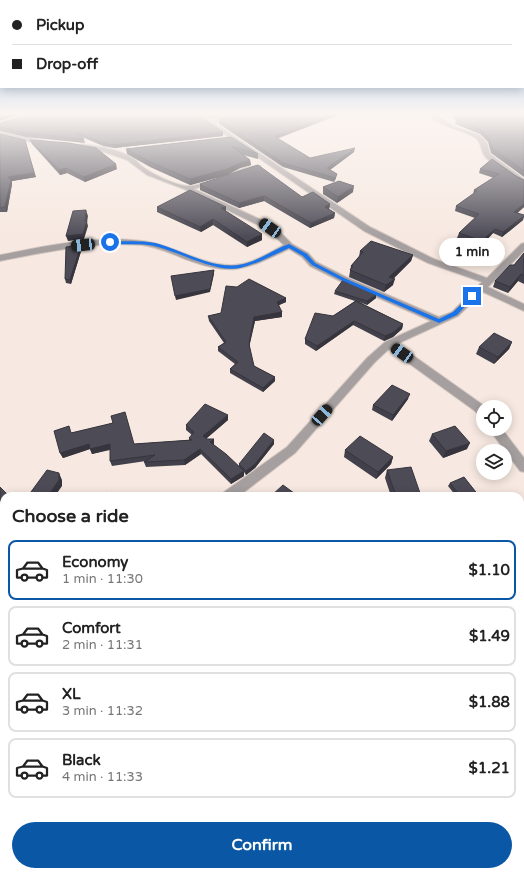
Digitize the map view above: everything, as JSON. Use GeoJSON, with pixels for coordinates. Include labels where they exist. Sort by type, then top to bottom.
{"type":"FeatureCollection","features":[{"type":"Feature","properties":{"kind":"street"},"geometry":{"type":"LineString","coordinates":[[120,155],[131,160],[152,176],[187,189],[263,224],[276,233],[289,246],[305,255],[313,264],[342,279],[439,321]]}},
{"type":"Feature","properties":{"kind":"street"},"geometry":{"type":"LineString","coordinates":[[258,155],[367,229],[431,261],[484,284],[524,308]]}},
{"type":"Feature","properties":{"kind":"street"},"geometry":{"type":"LineString","coordinates":[[487,155],[524,182]]}},
{"type":"Feature","properties":{"kind":"street"},"geometry":{"type":"LineString","coordinates":[[187,189],[230,176],[243,170],[272,164]]}},
{"type":"Feature","properties":{"kind":"street"},"geometry":{"type":"LineString","coordinates":[[0,258],[42,250],[100,243],[141,243],[157,245],[204,262],[227,267],[239,267],[289,246]]}},
{"type":"Feature","properties":{"kind":"street"},"geometry":{"type":"LineString","coordinates":[[234,492],[291,450],[371,360],[389,344],[455,314],[524,246]]}},
{"type":"Feature","properties":{"kind":"street"},"geometry":{"type":"LineString","coordinates":[[389,344],[476,406]]}},
{"type":"Feature","properties":{"kind":"street"},"geometry":{"type":"LineString","coordinates":[[500,436],[524,466]]}},
{"type":"Feature","properties":{"kind":"building"},"geometry":{"type":"Polygon","coordinates":[[[0,155],[29,155],[34,173],[8,177],[11,180],[5,207],[0,208],[0,155]]]}},
{"type":"Feature","properties":{"kind":"building"},"geometry":{"type":"Polygon","coordinates":[[[44,155],[105,155],[116,164],[84,177],[66,168],[59,170],[44,155]]]}},
{"type":"Feature","properties":{"kind":"building"},"geometry":{"type":"Polygon","coordinates":[[[137,155],[243,155],[250,160],[227,169],[190,179],[137,155]]]}},
{"type":"Feature","properties":{"kind":"building"},"geometry":{"type":"Polygon","coordinates":[[[271,155],[305,155],[310,158],[324,155],[345,155],[327,168],[337,174],[335,178],[283,163],[271,155]]]}},
{"type":"Feature","properties":{"kind":"building"},"geometry":{"type":"Polygon","coordinates":[[[501,155],[524,155],[524,171],[501,155]]]}},
{"type":"Feature","properties":{"kind":"building"},"geometry":{"type":"Polygon","coordinates":[[[492,159],[524,180],[524,204],[514,212],[524,216],[503,232],[495,229],[482,241],[459,233],[479,214],[456,206],[477,191],[474,190],[499,174],[480,169],[492,159]]]}},
{"type":"Feature","properties":{"kind":"building"},"geometry":{"type":"Polygon","coordinates":[[[258,165],[302,197],[313,192],[330,204],[325,207],[335,213],[311,223],[264,196],[239,203],[200,185],[258,165]]]}},
{"type":"Feature","properties":{"kind":"building"},"geometry":{"type":"Polygon","coordinates":[[[339,181],[354,186],[338,197],[323,187],[339,181]]]}},
{"type":"Feature","properties":{"kind":"building"},"geometry":{"type":"Polygon","coordinates":[[[190,190],[226,207],[221,208],[262,234],[247,242],[213,219],[200,227],[157,207],[190,190]]]}},
{"type":"Feature","properties":{"kind":"building"},"geometry":{"type":"Polygon","coordinates":[[[86,210],[85,221],[87,221],[83,234],[66,236],[73,211],[86,210]]]}},
{"type":"Feature","properties":{"kind":"building"},"geometry":{"type":"Polygon","coordinates":[[[371,241],[413,255],[389,277],[395,279],[386,285],[350,270],[353,266],[351,266],[363,252],[360,251],[371,241]]]}},
{"type":"Feature","properties":{"kind":"building"},"geometry":{"type":"Polygon","coordinates":[[[81,245],[70,280],[65,279],[66,247],[81,245]]]}},
{"type":"Feature","properties":{"kind":"building"},"geometry":{"type":"Polygon","coordinates":[[[524,253],[524,276],[521,274],[510,287],[495,281],[510,265],[514,265],[524,253]]]}},
{"type":"Feature","properties":{"kind":"building"},"geometry":{"type":"Polygon","coordinates":[[[214,270],[210,289],[175,296],[171,276],[214,270]]]}},
{"type":"Feature","properties":{"kind":"building"},"geometry":{"type":"Polygon","coordinates":[[[249,279],[286,298],[277,302],[282,312],[254,317],[249,344],[254,366],[275,377],[263,388],[230,369],[238,362],[218,347],[226,342],[208,316],[221,313],[226,286],[237,287],[249,279]]]}},
{"type":"Feature","properties":{"kind":"building"},"geometry":{"type":"Polygon","coordinates":[[[343,280],[376,295],[367,301],[335,291],[343,280]]]}},
{"type":"Feature","properties":{"kind":"building"},"geometry":{"type":"Polygon","coordinates":[[[356,301],[403,324],[394,332],[385,336],[354,321],[317,346],[305,339],[315,313],[333,316],[356,301]]]}},
{"type":"Feature","properties":{"kind":"building"},"geometry":{"type":"Polygon","coordinates":[[[494,333],[512,342],[498,357],[479,347],[494,333]]]}},
{"type":"Feature","properties":{"kind":"building"},"geometry":{"type":"Polygon","coordinates":[[[392,385],[410,394],[393,415],[373,405],[392,385]]]}},
{"type":"Feature","properties":{"kind":"building"},"geometry":{"type":"Polygon","coordinates":[[[205,404],[228,415],[203,436],[207,439],[214,439],[210,442],[226,454],[244,471],[231,479],[200,449],[184,460],[144,462],[155,455],[110,461],[110,444],[90,449],[89,444],[60,453],[54,431],[69,426],[71,433],[113,423],[111,416],[125,412],[134,444],[192,440],[189,438],[194,432],[186,425],[205,404]]]}},
{"type":"Feature","properties":{"kind":"building"},"geometry":{"type":"Polygon","coordinates":[[[455,426],[470,443],[446,451],[432,434],[455,426]]]}},
{"type":"Feature","properties":{"kind":"building"},"geometry":{"type":"Polygon","coordinates":[[[264,433],[274,440],[255,464],[246,471],[239,464],[264,433]]]}},
{"type":"Feature","properties":{"kind":"building"},"geometry":{"type":"Polygon","coordinates":[[[360,436],[393,457],[378,472],[345,450],[360,436]]]}},
{"type":"Feature","properties":{"kind":"building"},"geometry":{"type":"Polygon","coordinates":[[[411,467],[420,492],[395,492],[387,470],[411,467]]]}},
{"type":"Feature","properties":{"kind":"building"},"geometry":{"type":"Polygon","coordinates":[[[47,470],[59,473],[59,480],[51,492],[31,492],[47,470]]]}},
{"type":"Feature","properties":{"kind":"building"},"geometry":{"type":"Polygon","coordinates":[[[464,477],[476,492],[457,492],[450,483],[464,477]]]}},
{"type":"Feature","properties":{"kind":"building"},"geometry":{"type":"Polygon","coordinates":[[[283,485],[293,492],[275,492],[283,485]]]}},
{"type":"Feature","properties":{"kind":"building"},"geometry":{"type":"Polygon","coordinates":[[[0,487],[5,492],[0,492],[0,487]]]}},
{"type":"Feature","properties":{"kind":"route"},"geometry":{"type":"LineString","coordinates":[[110,242],[157,245],[204,262],[227,267],[239,267],[289,246],[305,255],[313,264],[342,279],[439,321],[455,314],[472,296]]}}]}
